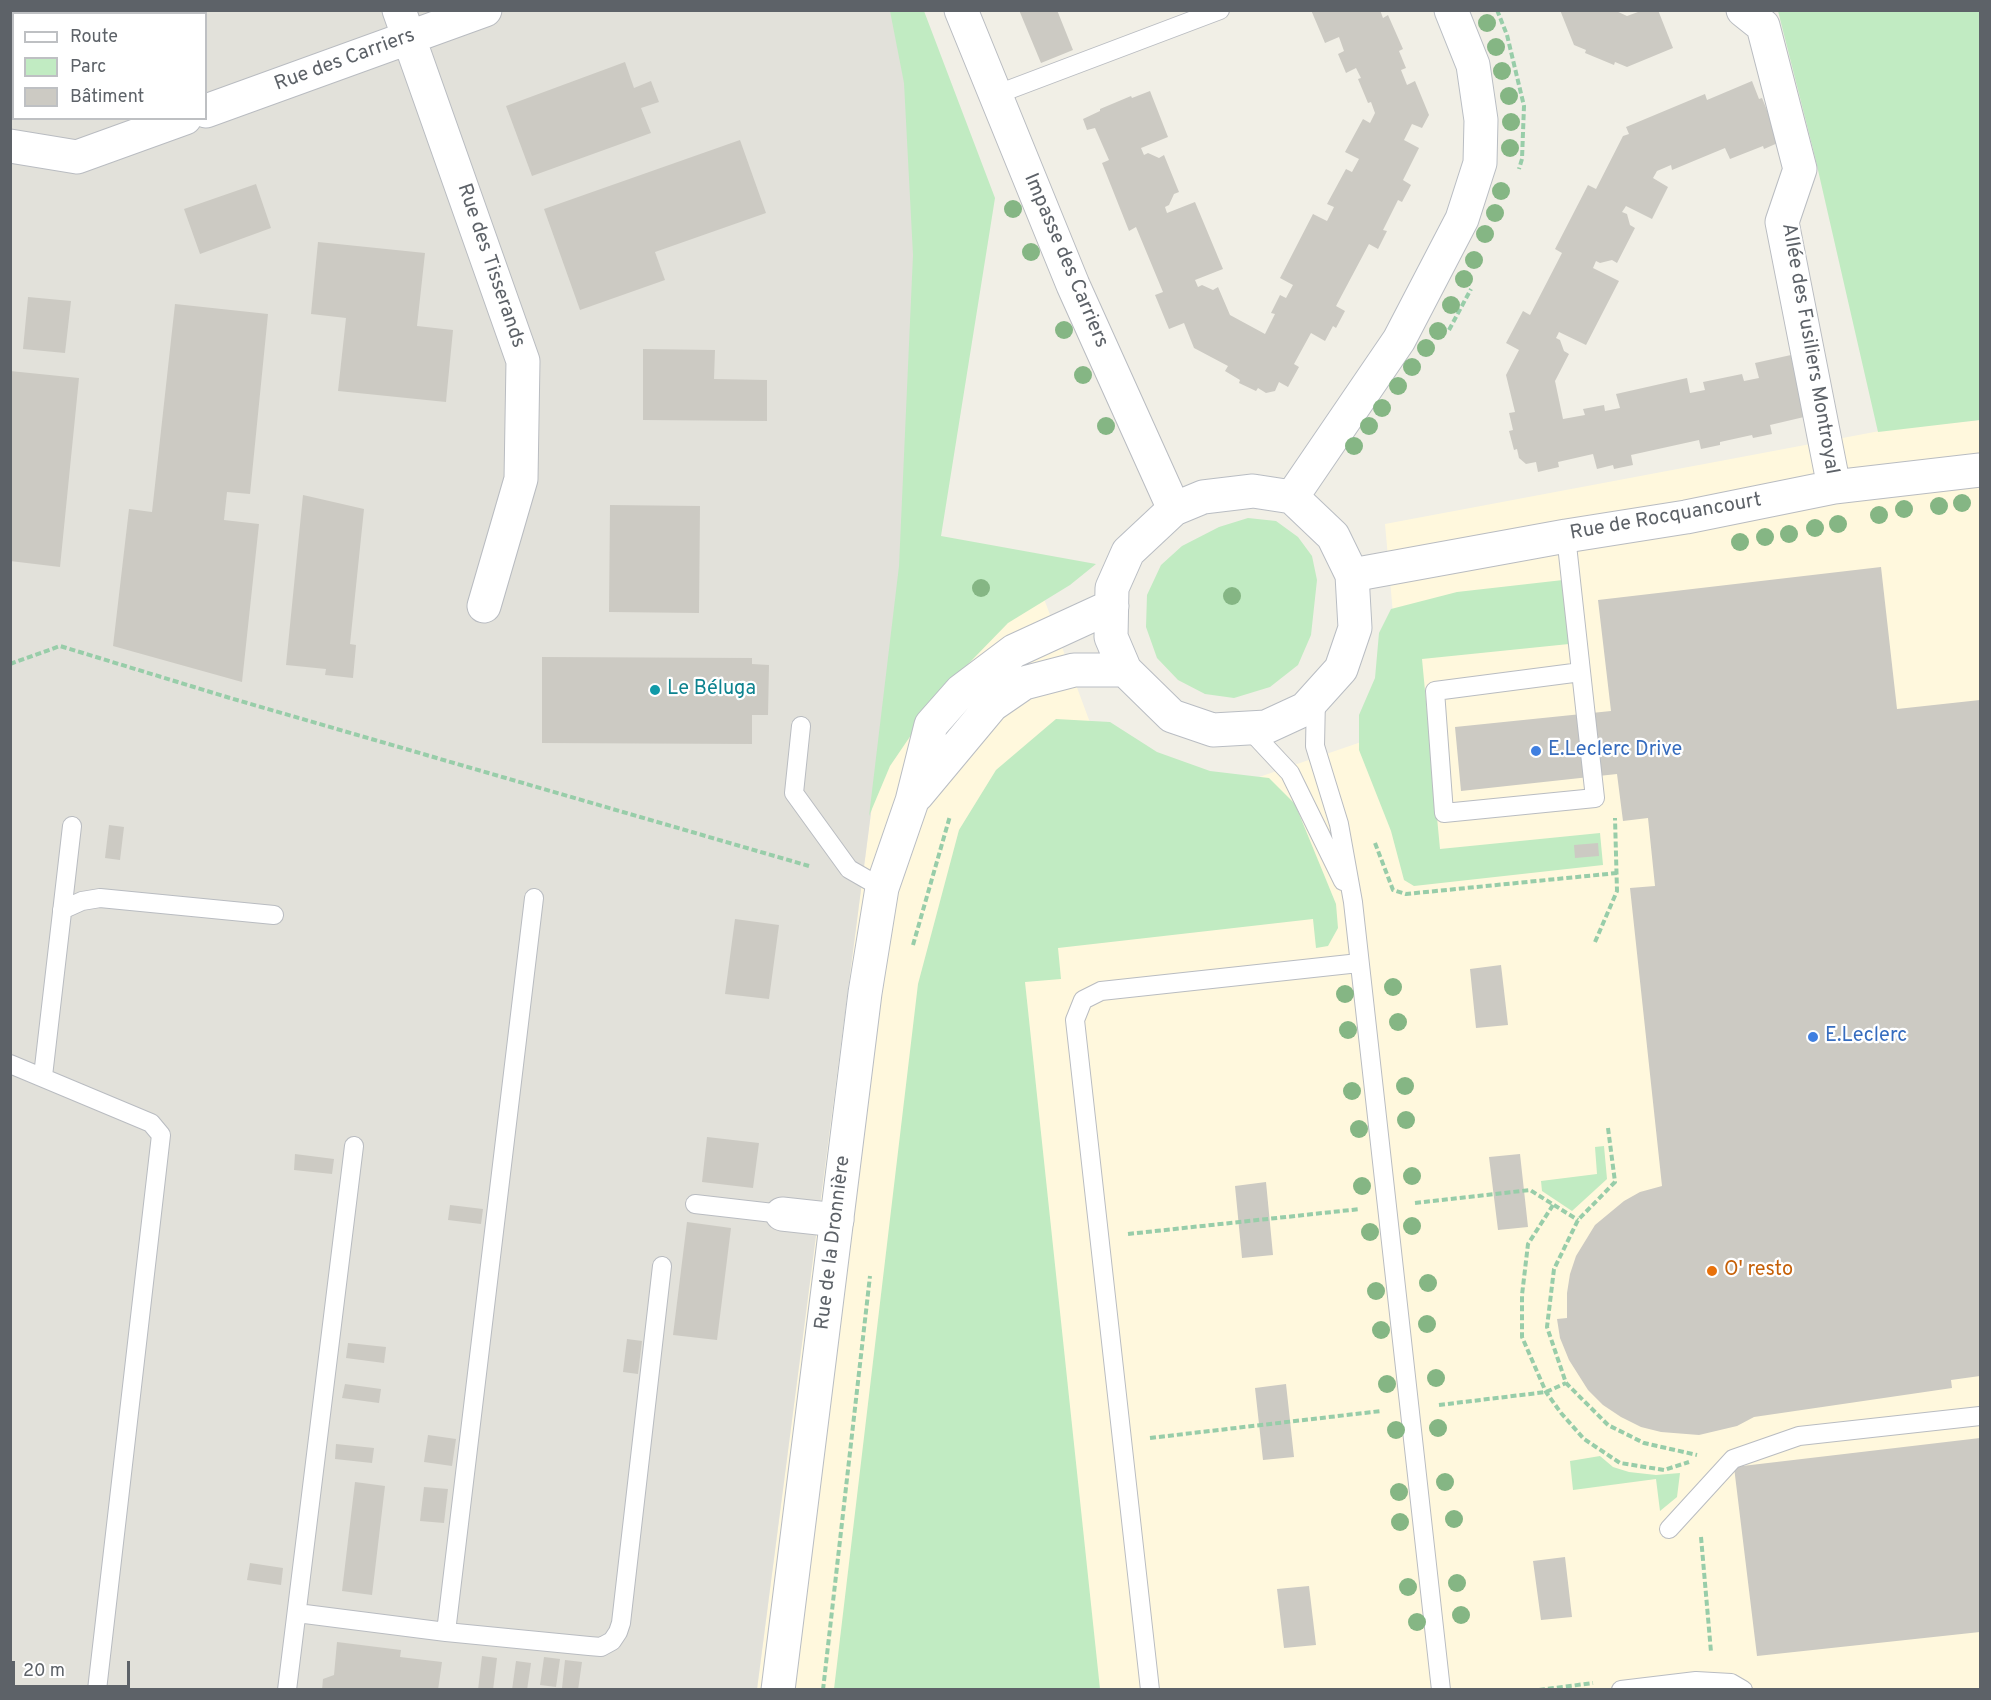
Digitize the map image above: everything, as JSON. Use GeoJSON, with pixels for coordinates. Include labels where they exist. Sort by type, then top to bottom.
{"type":"FeatureCollection","features":[{"type":"Feature","properties":{"kind":"street","name":"Rue des Carriers"},"geometry":{"type":"LineString","coordinates":[[207,111],[404,24],[485,10]]}},
{"type":"Feature","properties":{"kind":"street","name":"Impasse des Carriers"},"geometry":{"type":"LineString","coordinates":[[961,10],[1073,285],[1174,509]]}},
{"type":"Feature","properties":{"kind":"street"},"geometry":{"type":"LineString","coordinates":[[1292,497],[1399,340],[1462,219],[1480,163],[1481,120],[1473,64],[1451,10]]}},
{"type":"Feature","properties":{"kind":"street","name":"Allée des Fusiliers Montroyal"},"geometry":{"type":"LineString","coordinates":[[1743,10],[1763,26],[1800,169],[1782,222],[1834,487]]}},
{"type":"Feature","properties":{"kind":"street","name":"Rue des Tisserands"},"geometry":{"type":"LineString","coordinates":[[404,24],[523,361],[521,479],[484,606]]}},
{"type":"Feature","properties":{"kind":"street"},"geometry":{"type":"LineString","coordinates":[[10,146],[77,157],[179,120]]}},
{"type":"Feature","properties":{"kind":"street","name":"Rue de Rocquancourt"},"geometry":{"type":"LineString","coordinates":[[1352,575],[1566,536],[1686,517],[1834,487],[1980,470]]}},
{"type":"Feature","properties":{"kind":"street"},"geometry":{"type":"LineString","coordinates":[[1253,491],[1292,497],[1333,536],[1352,575],[1355,628],[1341,669],[1305,709],[1266,728],[1213,730],[1172,716],[1125,669],[1111,637],[1112,588],[1128,552],[1174,509],[1203,497],[1253,491]]}},
{"type":"Feature","properties":{"kind":"street","name":"Rue de la Dronnière"},"geometry":{"type":"LineString","coordinates":[[778,1689],[865,993],[882,888],[912,801],[931,725],[961,691],[1014,651],[1112,606]]}},
{"type":"Feature","properties":{"kind":"street","name":"Rue de la Dronnière"},"geometry":{"type":"LineString","coordinates":[[912,801],[992,705],[1024,683],[1074,670],[1125,669]]}},
{"type":"Feature","properties":{"kind":"street"},"geometry":{"type":"LineString","coordinates":[[782,1214],[837,1220]]}},
{"type":"Feature","properties":{"kind":"lane"},"geometry":{"type":"LineString","coordinates":[[995,95],[1220,10]]}},
{"type":"Feature","properties":{"kind":"lane"},"geometry":{"type":"LineString","coordinates":[[1566,536],[1595,798],[1443,813],[1435,691],[1581,672]]}},
{"type":"Feature","properties":{"kind":"lane"},"geometry":{"type":"LineString","coordinates":[[1316,697],[1315,746],[1339,824],[1353,902],[1441,1689]]}},
{"type":"Feature","properties":{"kind":"lane"},"geometry":{"type":"LineString","coordinates":[[801,726],[794,793],[849,869],[882,888]]}},
{"type":"Feature","properties":{"kind":"lane"},"geometry":{"type":"LineString","coordinates":[[1248,728],[1290,773],[1353,902]]}},
{"type":"Feature","properties":{"kind":"lane"},"geometry":{"type":"LineString","coordinates":[[43,1076],[72,826]]}},
{"type":"Feature","properties":{"kind":"lane"},"geometry":{"type":"LineString","coordinates":[[62,910],[100,898],[274,915]]}},
{"type":"Feature","properties":{"kind":"lane"},"geometry":{"type":"LineString","coordinates":[[446,1632],[534,898]]}},
{"type":"Feature","properties":{"kind":"lane"},"geometry":{"type":"LineString","coordinates":[[1150,1689],[1075,1020],[1083,1000],[1101,991],[1359,963]]}},
{"type":"Feature","properties":{"kind":"lane"},"geometry":{"type":"LineString","coordinates":[[10,1064],[150,1123],[161,1135],[97,1689]]}},
{"type":"Feature","properties":{"kind":"lane"},"geometry":{"type":"LineString","coordinates":[[287,1689],[354,1146]]}},
{"type":"Feature","properties":{"kind":"lane"},"geometry":{"type":"LineString","coordinates":[[695,1204],[782,1214]]}},
{"type":"Feature","properties":{"kind":"lane"},"geometry":{"type":"LineString","coordinates":[[297,1613],[446,1632],[601,1647],[612,1641],[618,1632],[662,1266]]}},
{"type":"Feature","properties":{"kind":"lane"},"geometry":{"type":"LineString","coordinates":[[1670,1529],[1733,1459],[1799,1436],[1980,1416]]}},
{"type":"Feature","properties":{"kind":"lane"},"geometry":{"type":"LineString","coordinates":[[1621,1689],[1696,1681],[1731,1683],[1743,1689]]}},
{"type":"Feature","properties":{"kind":"path"},"geometry":{"type":"LineString","coordinates":[[10,664],[60,646],[230,698],[824,870],[849,869]]}},
{"type":"Feature","properties":{"kind":"path"},"geometry":{"type":"LineString","coordinates":[[911,951],[951,814]]}},
{"type":"Feature","properties":{"kind":"path"},"geometry":{"type":"LineString","coordinates":[[1381,861],[1393,890],[1406,894],[1617,873]]}},
{"type":"Feature","properties":{"kind":"path"},"geometry":{"type":"LineString","coordinates":[[1553,1205],[1528,1244],[1522,1295],[1522,1337],[1546,1392],[1584,1439],[1620,1463],[1664,1470],[1705,1456],[1644,1443],[1608,1425],[1586,1406],[1566,1383],[1547,1327],[1554,1269],[1578,1220],[1615,1182],[1608,1128]]}},
{"type":"Feature","properties":{"kind":"path"},"geometry":{"type":"LineString","coordinates":[[1100,1238],[1530,1190],[1578,1220]]}},
{"type":"Feature","properties":{"kind":"path"},"geometry":{"type":"LineString","coordinates":[[823,1689],[871,1272]]}},
{"type":"Feature","properties":{"kind":"path"},"geometry":{"type":"LineString","coordinates":[[1122,1441],[1546,1392],[1566,1383]]}},
{"type":"Feature","properties":{"kind":"shaded area"},"geometry":{"type":"Polygon","coordinates":[[[11,11],[897,11],[922,79],[903,567],[757,1689],[11,1690],[11,11]]]}},
{"type":"Feature","properties":{"kind":"shaded area"},"geometry":{"type":"Polygon","coordinates":[[[1980,420],[1980,1689],[757,1690],[903,567],[1040,588],[1095,736],[1233,786],[1367,740],[1394,625],[1385,524],[1885,430],[1980,420]]]}},
{"type":"Feature","properties":{"kind":"green space"},"geometry":{"type":"Polygon","coordinates":[[[890,11],[924,11],[995,198],[941,536],[1096,564],[1070,585],[1008,623],[939,694],[890,766],[869,816],[899,566],[913,255],[904,83],[890,11]]]}},
{"type":"Feature","properties":{"kind":"green space"},"geometry":{"type":"Polygon","coordinates":[[[1778,11],[1980,11],[1980,420],[1878,432],[1815,157],[1778,11]]]}},
{"type":"Feature","properties":{"kind":"green space"},"geometry":{"type":"Polygon","coordinates":[[[1248,518],[1276,521],[1298,537],[1312,556],[1317,580],[1311,635],[1298,665],[1270,687],[1234,698],[1205,694],[1178,680],[1157,658],[1146,627],[1147,595],[1161,565],[1182,546],[1219,527],[1248,518]]]}},
{"type":"Feature","properties":{"kind":"green space"},"geometry":{"type":"Polygon","coordinates":[[[1563,580],[1569,644],[1422,659],[1440,849],[1600,833],[1603,865],[1414,886],[1404,880],[1391,831],[1359,750],[1359,715],[1375,678],[1379,633],[1391,609],[1457,592],[1563,580]]]}},
{"type":"Feature","properties":{"kind":"green space"},"geometry":{"type":"Polygon","coordinates":[[[1056,719],[1110,722],[1157,752],[1210,771],[1269,778],[1295,804],[1336,904],[1338,928],[1328,946],[1316,948],[1313,919],[1058,948],[1061,979],[1025,982],[1100,1689],[834,1689],[918,984],[959,830],[996,770],[1056,719]]]}},
{"type":"Feature","properties":{"kind":"green space"},"geometry":{"type":"Polygon","coordinates":[[[1604,1146],[1607,1179],[1572,1211],[1542,1191],[1541,1181],[1597,1174],[1595,1147],[1604,1146]]]}},
{"type":"Feature","properties":{"kind":"green space"},"geometry":{"type":"Polygon","coordinates":[[[1600,1456],[1613,1467],[1629,1472],[1656,1475],[1680,1473],[1677,1497],[1660,1511],[1656,1479],[1573,1490],[1570,1461],[1600,1456]]]}},
{"type":"Feature","properties":{"kind":"building"},"geometry":{"type":"Polygon","coordinates":[[[40,10],[154,11],[154,12],[38,12],[40,10]]]}},
{"type":"Feature","properties":{"kind":"building"},"geometry":{"type":"Polygon","coordinates":[[[1019,10],[1057,10],[1073,50],[1041,63],[1019,10]]]}},
{"type":"Feature","properties":{"kind":"building"},"geometry":{"type":"Polygon","coordinates":[[[1311,10],[1380,10],[1383,18],[1388,15],[1403,49],[1399,51],[1406,68],[1401,70],[1407,85],[1415,81],[1429,115],[1422,128],[1412,124],[1404,140],[1419,148],[1403,180],[1411,185],[1402,202],[1398,200],[1383,230],[1387,231],[1378,249],[1369,244],[1336,306],[1345,311],[1336,328],[1333,326],[1325,341],[1311,333],[1294,364],[1299,367],[1288,387],[1279,382],[1275,391],[1266,393],[1258,388],[1256,391],[1239,383],[1240,380],[1225,371],[1228,366],[1194,348],[1184,323],[1169,329],[1155,295],[1163,292],[1136,227],[1129,231],[1102,163],[1109,160],[1095,128],[1087,130],[1083,119],[1131,96],[1132,98],[1150,91],[1168,137],[1141,148],[1144,155],[1148,153],[1159,158],[1164,155],[1179,192],[1174,194],[1169,205],[1165,207],[1167,213],[1195,202],[1223,269],[1195,280],[1198,287],[1202,285],[1213,290],[1218,287],[1230,315],[1265,334],[1275,314],[1271,313],[1280,295],[1286,298],[1293,285],[1280,278],[1313,214],[1327,221],[1334,207],[1327,204],[1346,169],[1352,172],[1359,159],[1345,152],[1363,119],[1370,123],[1375,113],[1371,102],[1368,103],[1356,68],[1346,73],[1338,54],[1344,51],[1339,37],[1325,43],[1311,10]]]}},
{"type":"Feature","properties":{"kind":"building"},"geometry":{"type":"Polygon","coordinates":[[[1560,10],[1614,10],[1627,16],[1638,12],[1637,10],[1658,10],[1673,48],[1627,67],[1615,62],[1614,65],[1585,53],[1586,50],[1574,45],[1560,10]]]}},
{"type":"Feature","properties":{"kind":"building"},"geometry":{"type":"Polygon","coordinates":[[[625,62],[634,88],[651,81],[659,102],[641,108],[651,133],[532,176],[506,106],[625,62]]]}},
{"type":"Feature","properties":{"kind":"building"},"geometry":{"type":"Polygon","coordinates":[[[1752,81],[1759,99],[1762,98],[1780,142],[1730,159],[1725,148],[1672,170],[1671,165],[1657,171],[1653,178],[1668,187],[1652,219],[1626,206],[1622,212],[1627,214],[1630,225],[1635,228],[1617,263],[1612,260],[1600,263],[1596,261],[1593,268],[1619,281],[1586,345],[1559,332],[1556,338],[1560,340],[1564,351],[1569,354],[1555,381],[1563,419],[1585,415],[1583,409],[1604,405],[1605,411],[1620,408],[1616,394],[1687,378],[1690,393],[1705,390],[1703,382],[1742,374],[1744,381],[1759,378],[1755,363],[1791,355],[1804,417],[1770,425],[1772,434],[1753,438],[1752,435],[1701,449],[1699,440],[1631,455],[1633,465],[1614,469],[1613,465],[1597,469],[1593,454],[1558,462],[1559,467],[1538,472],[1536,462],[1526,464],[1519,458],[1517,449],[1514,450],[1509,431],[1513,430],[1509,413],[1515,412],[1506,375],[1519,350],[1506,343],[1523,311],[1530,315],[1562,253],[1555,249],[1588,185],[1596,189],[1623,136],[1629,134],[1626,127],[1705,94],[1707,100],[1752,81]]]}},
{"type":"Feature","properties":{"kind":"building"},"geometry":{"type":"Polygon","coordinates":[[[740,140],[766,213],[655,252],[665,280],[580,310],[544,209],[740,140]]]}},
{"type":"Feature","properties":{"kind":"building"},"geometry":{"type":"Polygon","coordinates":[[[256,184],[271,228],[200,254],[184,209],[256,184]]]}},
{"type":"Feature","properties":{"kind":"building"},"geometry":{"type":"Polygon","coordinates":[[[318,242],[425,253],[417,326],[453,330],[446,402],[338,391],[346,318],[311,314],[318,242]]]}},
{"type":"Feature","properties":{"kind":"building"},"geometry":{"type":"Polygon","coordinates":[[[28,297],[71,301],[65,353],[23,349],[28,297]]]}},
{"type":"Feature","properties":{"kind":"building"},"geometry":{"type":"Polygon","coordinates":[[[175,304],[268,314],[250,494],[227,492],[224,520],[259,524],[242,682],[113,646],[129,509],[152,512],[175,304]]]}},
{"type":"Feature","properties":{"kind":"building"},"geometry":{"type":"Polygon","coordinates":[[[643,349],[715,350],[714,379],[767,380],[767,421],[643,420],[643,349]]]}},
{"type":"Feature","properties":{"kind":"building"},"geometry":{"type":"Polygon","coordinates":[[[10,371],[79,378],[60,567],[10,561],[10,371]]]}},
{"type":"Feature","properties":{"kind":"building"},"geometry":{"type":"Polygon","coordinates":[[[303,495],[364,509],[350,644],[356,645],[353,678],[325,675],[326,669],[286,665],[303,495]]]}},
{"type":"Feature","properties":{"kind":"building"},"geometry":{"type":"Polygon","coordinates":[[[610,505],[700,506],[699,613],[609,612],[610,505]]]}},
{"type":"Feature","properties":{"kind":"building","name":"E.Leclerc"},"geometry":{"type":"Polygon","coordinates":[[[1881,567],[1897,709],[1980,700],[1980,1376],[1951,1380],[1952,1388],[1754,1417],[1737,1426],[1699,1435],[1661,1432],[1641,1427],[1603,1405],[1588,1390],[1569,1360],[1560,1338],[1557,1319],[1567,1318],[1570,1274],[1576,1256],[1595,1225],[1624,1201],[1640,1192],[1662,1186],[1630,888],[1655,886],[1648,818],[1623,821],[1617,774],[1461,791],[1455,727],[1611,711],[1598,600],[1881,567]]]}},
{"type":"Feature","properties":{"kind":"building","name":"Le Béluga"},"geometry":{"type":"Polygon","coordinates":[[[542,657],[752,658],[752,664],[769,665],[768,715],[752,715],[752,744],[542,743],[542,657]]]}},
{"type":"Feature","properties":{"kind":"building"},"geometry":{"type":"Polygon","coordinates":[[[109,825],[124,827],[120,860],[105,858],[109,825]]]}},
{"type":"Feature","properties":{"kind":"building"},"geometry":{"type":"Polygon","coordinates":[[[1598,843],[1599,856],[1575,858],[1574,845],[1598,843]]]}},
{"type":"Feature","properties":{"kind":"building"},"geometry":{"type":"Polygon","coordinates":[[[735,919],[779,925],[769,999],[725,994],[735,919]]]}},
{"type":"Feature","properties":{"kind":"building"},"geometry":{"type":"Polygon","coordinates":[[[1501,965],[1508,1025],[1476,1028],[1470,969],[1501,965]]]}},
{"type":"Feature","properties":{"kind":"building"},"geometry":{"type":"Polygon","coordinates":[[[707,1137],[759,1143],[753,1188],[702,1182],[707,1137]]]}},
{"type":"Feature","properties":{"kind":"building"},"geometry":{"type":"Polygon","coordinates":[[[295,1154],[334,1159],[332,1174],[294,1170],[295,1154]]]}},
{"type":"Feature","properties":{"kind":"building"},"geometry":{"type":"Polygon","coordinates":[[[1520,1154],[1528,1227],[1498,1230],[1489,1157],[1520,1154]]]}},
{"type":"Feature","properties":{"kind":"building"},"geometry":{"type":"Polygon","coordinates":[[[1266,1182],[1273,1255],[1242,1258],[1235,1186],[1266,1182]]]}},
{"type":"Feature","properties":{"kind":"building"},"geometry":{"type":"Polygon","coordinates":[[[450,1205],[483,1209],[481,1224],[448,1220],[450,1205]]]}},
{"type":"Feature","properties":{"kind":"building"},"geometry":{"type":"Polygon","coordinates":[[[687,1222],[731,1228],[717,1340],[673,1335],[687,1222]]]}},
{"type":"Feature","properties":{"kind":"building"},"geometry":{"type":"Polygon","coordinates":[[[627,1339],[642,1341],[638,1374],[623,1372],[627,1339]]]}},
{"type":"Feature","properties":{"kind":"building"},"geometry":{"type":"Polygon","coordinates":[[[348,1343],[386,1347],[384,1363],[346,1358],[348,1343]]]}},
{"type":"Feature","properties":{"kind":"building"},"geometry":{"type":"Polygon","coordinates":[[[345,1384],[381,1389],[379,1403],[342,1398],[345,1384]]]}},
{"type":"Feature","properties":{"kind":"building"},"geometry":{"type":"Polygon","coordinates":[[[1286,1384],[1294,1457],[1263,1460],[1255,1388],[1286,1384]]]}},
{"type":"Feature","properties":{"kind":"building"},"geometry":{"type":"Polygon","coordinates":[[[428,1435],[456,1439],[452,1466],[424,1462],[428,1435]]]}},
{"type":"Feature","properties":{"kind":"building"},"geometry":{"type":"Polygon","coordinates":[[[1980,1438],[1980,1632],[1757,1656],[1734,1467],[1980,1438]]]}},
{"type":"Feature","properties":{"kind":"building"},"geometry":{"type":"Polygon","coordinates":[[[336,1444],[374,1448],[372,1463],[335,1459],[336,1444]]]}},
{"type":"Feature","properties":{"kind":"building"},"geometry":{"type":"Polygon","coordinates":[[[355,1482],[385,1486],[372,1595],[342,1591],[355,1482]]]}},
{"type":"Feature","properties":{"kind":"building"},"geometry":{"type":"Polygon","coordinates":[[[424,1487],[448,1489],[444,1523],[420,1521],[424,1487]]]}},
{"type":"Feature","properties":{"kind":"building"},"geometry":{"type":"Polygon","coordinates":[[[1565,1557],[1572,1617],[1541,1620],[1533,1561],[1565,1557]]]}},
{"type":"Feature","properties":{"kind":"building"},"geometry":{"type":"Polygon","coordinates":[[[250,1563],[283,1568],[281,1585],[247,1580],[250,1563]]]}},
{"type":"Feature","properties":{"kind":"building"},"geometry":{"type":"Polygon","coordinates":[[[1309,1586],[1316,1645],[1284,1648],[1277,1589],[1309,1586]]]}},
{"type":"Feature","properties":{"kind":"building"},"geometry":{"type":"Polygon","coordinates":[[[337,1642],[401,1650],[400,1657],[442,1662],[438,1690],[322,1690],[323,1679],[334,1675],[337,1642]]]}},
{"type":"Feature","properties":{"kind":"building"},"geometry":{"type":"Polygon","coordinates":[[[482,1656],[497,1658],[493,1690],[478,1690],[482,1656]]]}},
{"type":"Feature","properties":{"kind":"building"},"geometry":{"type":"Polygon","coordinates":[[[544,1657],[560,1659],[556,1687],[540,1685],[544,1657]]]}},
{"type":"Feature","properties":{"kind":"building"},"geometry":{"type":"Polygon","coordinates":[[[565,1660],[582,1662],[578,1690],[562,1688],[565,1660]]]}},
{"type":"Feature","properties":{"kind":"building"},"geometry":{"type":"Polygon","coordinates":[[[516,1661],[531,1663],[527,1690],[512,1690],[516,1661]]]}},
{"type":"Feature","properties":{"kind":"place","name":"Le Béluga"},"geometry":{"type":"Point","coordinates":[655,690]}},
{"type":"Feature","properties":{"kind":"place","name":"E.Leclerc Drive"},"geometry":{"type":"Point","coordinates":[1536,751]}},
{"type":"Feature","properties":{"kind":"place","name":"E.Leclerc"},"geometry":{"type":"Point","coordinates":[1813,1037]}},
{"type":"Feature","properties":{"kind":"place","name":"O' resto"},"geometry":{"type":"Point","coordinates":[1712,1271]}}]}
